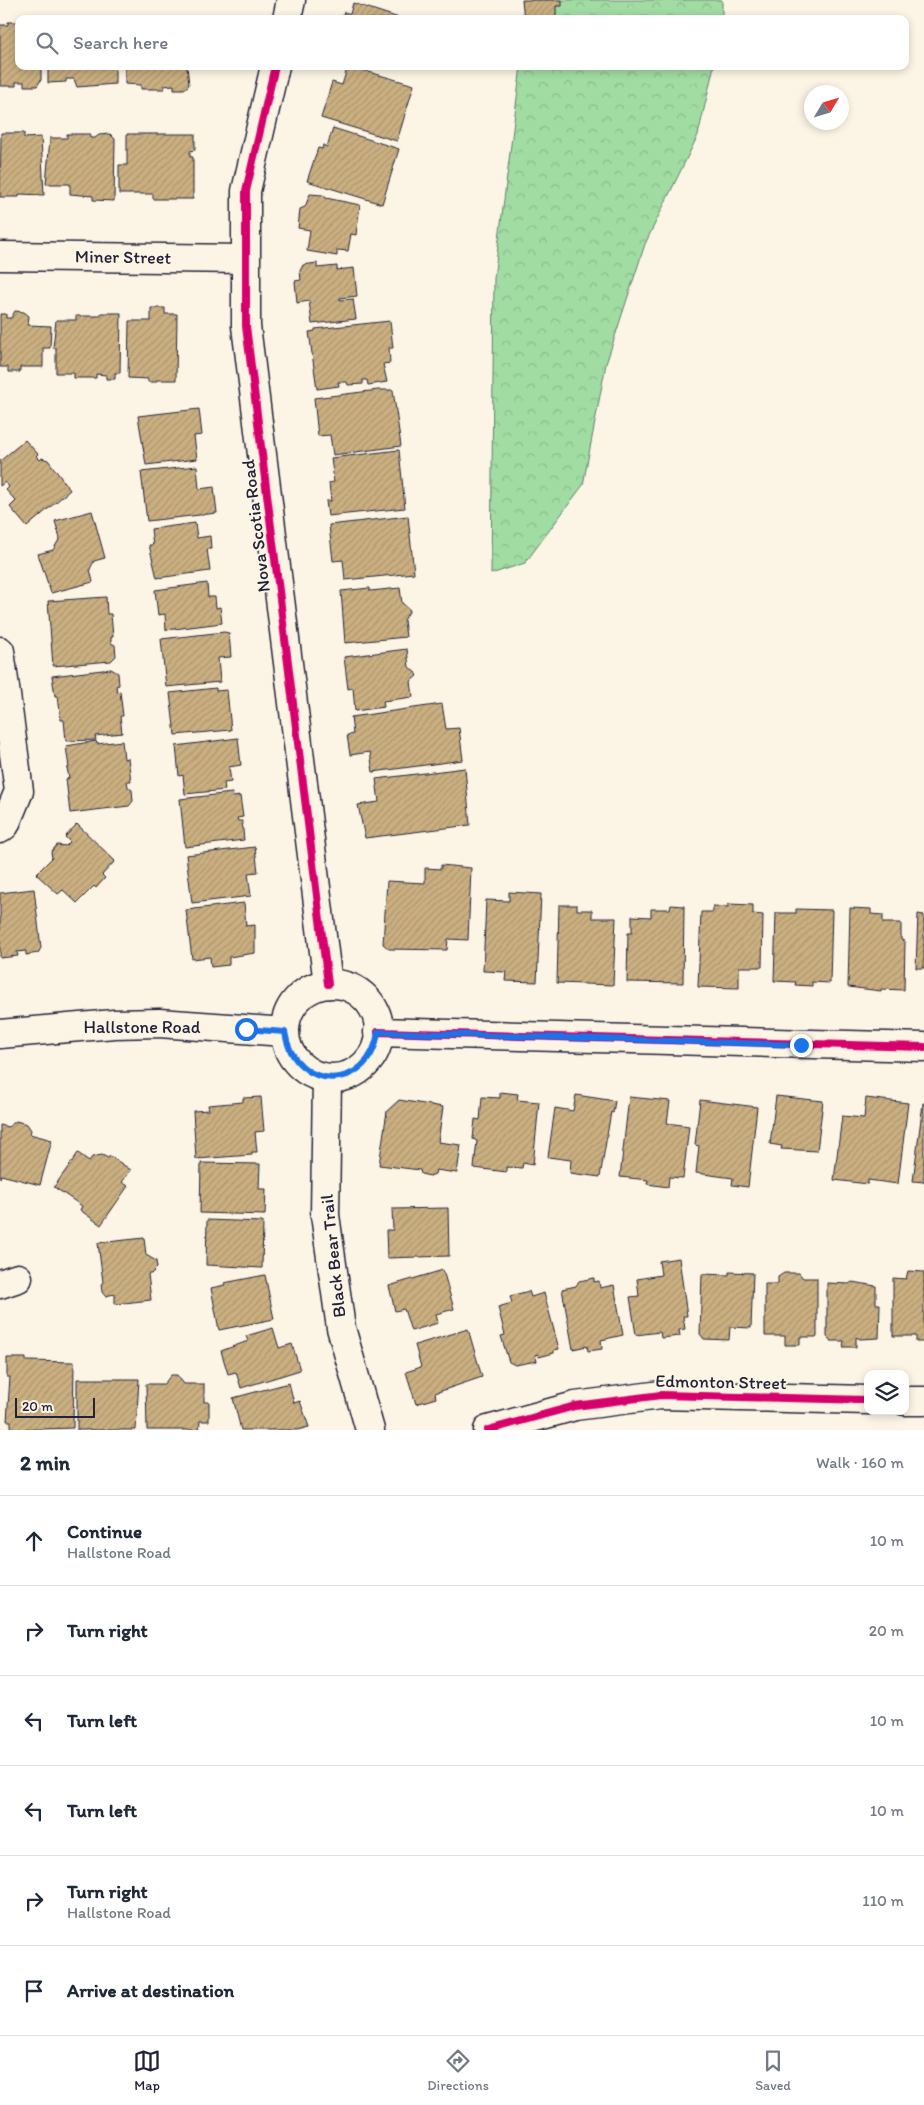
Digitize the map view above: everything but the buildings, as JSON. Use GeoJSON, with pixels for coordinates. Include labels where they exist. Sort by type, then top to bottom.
{"type":"FeatureCollection","features":[{"type":"Feature","properties":{"kind":"street"},"geometry":{"type":"LineString","coordinates":[[288,15],[291,0]]}},
{"type":"Feature","properties":{"kind":"street","name":"Nova Scotia Road"},"geometry":{"type":"LineString","coordinates":[[275,70],[246,191],[246,326],[328,984]]}},
{"type":"Feature","properties":{"kind":"street","name":"Miner Street"},"geometry":{"type":"LineString","coordinates":[[0,256],[245,259]]}},
{"type":"Feature","properties":{"kind":"street"},"geometry":{"type":"LineString","coordinates":[[0,651],[19,791],[5,825],[0,829]]}},
{"type":"Feature","properties":{"kind":"street"},"geometry":{"type":"LineString","coordinates":[[328,984],[348,987],[367,1000],[378,1021],[378,1032],[373,1053],[367,1062],[349,1075],[327,1078],[306,1070],[297,1063],[291,1054],[285,1032],[289,1010],[296,1000],[314,987],[328,984]]}},
{"type":"Feature","properties":{"kind":"street","name":"Hallstone Road"},"geometry":{"type":"LineString","coordinates":[[0,1034],[114,1024],[159,1023],[285,1032]]}},
{"type":"Feature","properties":{"kind":"street"},"geometry":{"type":"LineString","coordinates":[[378,1032],[924,1047]]}},
{"type":"Feature","properties":{"kind":"street","name":"Black Bear Trail"},"geometry":{"type":"LineString","coordinates":[[327,1078],[325,1215],[341,1328],[370,1430]]}},
{"type":"Feature","properties":{"kind":"street","name":"Edmonton Street"},"geometry":{"type":"LineString","coordinates":[[488,1430],[575,1406],[662,1395],[864,1400]]}},
{"type":"Feature","properties":{"kind":"street"},"geometry":{"type":"LineString","coordinates":[[909,1401],[924,1401]]}},
{"type":"Feature","properties":{"kind":"green space"},"geometry":{"type":"Polygon","coordinates":[[[529,0],[722,0],[722,15],[527,15],[529,0]]]}},
{"type":"Feature","properties":{"kind":"green space"},"geometry":{"type":"Polygon","coordinates":[[[520,70],[713,70],[698,135],[645,244],[606,364],[583,485],[525,563],[491,574],[494,278],[520,70]]]}},
{"type":"Feature","properties":{"kind":"cycle path"},"geometry":{"type":"LineString","coordinates":[[274,70],[246,191],[246,326],[328,984]]}},
{"type":"Feature","properties":{"kind":"cycle path"},"geometry":{"type":"LineString","coordinates":[[378,1032],[924,1047]]}},
{"type":"Feature","properties":{"kind":"cycle path"},"geometry":{"type":"LineString","coordinates":[[488,1430],[575,1406],[661,1395],[864,1400]]}},
{"type":"Feature","properties":{"kind":"route"},"geometry":{"type":"LineString","coordinates":[[246,1029],[285,1032],[286,1043],[297,1063],[306,1070],[327,1078],[349,1075],[367,1062],[377,1043],[378,1032],[801,1045]]}}]}
